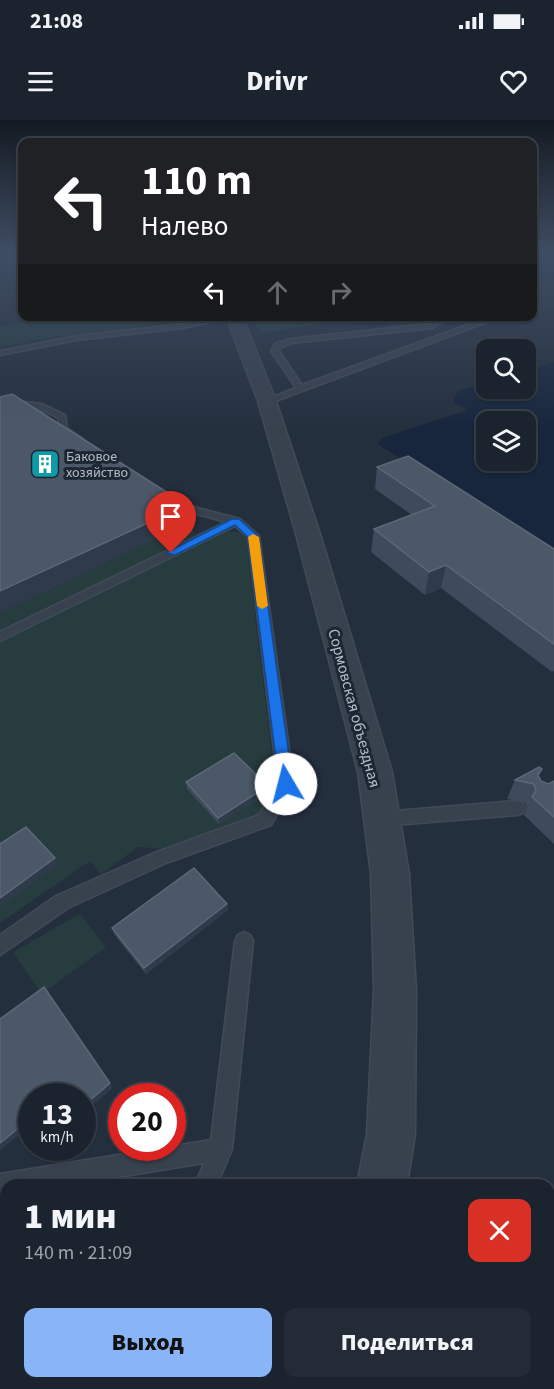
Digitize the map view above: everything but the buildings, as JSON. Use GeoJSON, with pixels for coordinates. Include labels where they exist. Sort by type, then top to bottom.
{"type":"FeatureCollection","features":[{"type":"Feature","properties":{"kind":"street","name":"Сормовская объездная"},"geometry":{"type":"LineString","coordinates":[[236,321],[267,401],[308,534],[375,772],[390,874],[395,990],[391,1134],[383,1179]]}},
{"type":"Feature","properties":{"kind":"lane"},"geometry":{"type":"LineString","coordinates":[[0,352],[76,338],[208,321]]}},
{"type":"Feature","properties":{"kind":"lane"},"geometry":{"type":"LineString","coordinates":[[300,388],[275,351],[278,346],[290,341],[432,326],[440,321]]}},
{"type":"Feature","properties":{"kind":"lane"},"geometry":{"type":"LineString","coordinates":[[267,401],[486,321]]}},
{"type":"Feature","properties":{"kind":"lane"},"geometry":{"type":"LineString","coordinates":[[0,409],[24,404],[46,406],[62,417],[63,429],[92,447]]}},
{"type":"Feature","properties":{"kind":"lane"},"geometry":{"type":"LineString","coordinates":[[0,946],[62,902],[160,858],[265,820],[286,784],[253,536],[236,521],[186,508],[158,490]]}},
{"type":"Feature","properties":{"kind":"lane"},"geometry":{"type":"LineString","coordinates":[[0,637],[236,521]]}},
{"type":"Feature","properties":{"kind":"lane"},"geometry":{"type":"LineString","coordinates":[[382,819],[517,808]]}},
{"type":"Feature","properties":{"kind":"lane"},"geometry":{"type":"LineString","coordinates":[[208,1179],[220,1149],[244,941]]}},
{"type":"Feature","properties":{"kind":"lane"},"geometry":{"type":"LineString","coordinates":[[37,1179],[220,1149]]}},
{"type":"Feature","properties":{"kind":"green space"},"geometry":{"type":"Polygon","coordinates":[[[29,321],[168,321],[0,347],[0,327],[29,321]]]}},
{"type":"Feature","properties":{"kind":"green space"},"geometry":{"type":"Polygon","coordinates":[[[253,321],[320,321],[314,325],[268,332],[259,330],[253,321]]]}},
{"type":"Feature","properties":{"kind":"green space"},"geometry":{"type":"Polygon","coordinates":[[[189,524],[195,533],[189,540],[0,633],[0,613],[189,524]]]}},
{"type":"Feature","properties":{"kind":"green space"},"geometry":{"type":"Polygon","coordinates":[[[225,531],[239,532],[246,538],[274,773],[262,814],[166,849],[138,847],[101,874],[90,861],[0,923],[0,642],[225,531]]]}},
{"type":"Feature","properties":{"kind":"green space"},"geometry":{"type":"Polygon","coordinates":[[[80,914],[106,947],[42,994],[13,952],[80,914]]]}},
{"type":"Feature","properties":{"kind":"water"},"geometry":{"type":"Polygon","coordinates":[[[355,321],[409,321],[371,327],[358,324],[355,321]]]}},
{"type":"Feature","properties":{"kind":"water"},"geometry":{"type":"Polygon","coordinates":[[[554,362],[554,560],[378,444],[382,438],[468,410],[453,402],[458,391],[476,386],[476,399],[536,399],[536,368],[554,362]]]}},
{"type":"Feature","properties":{"kind":"slow traffic"},"geometry":{"type":"LineString","coordinates":[[253,537],[262,606]]}},
{"type":"Feature","properties":{"kind":"place","name":"Баковое хозяйство"},"geometry":{"type":"Point","coordinates":[45,464]}},
{"type":"Feature","properties":{"kind":"route"},"geometry":{"type":"LineString","coordinates":[[171,553],[236,521],[253,536],[286,784]]}}]}
